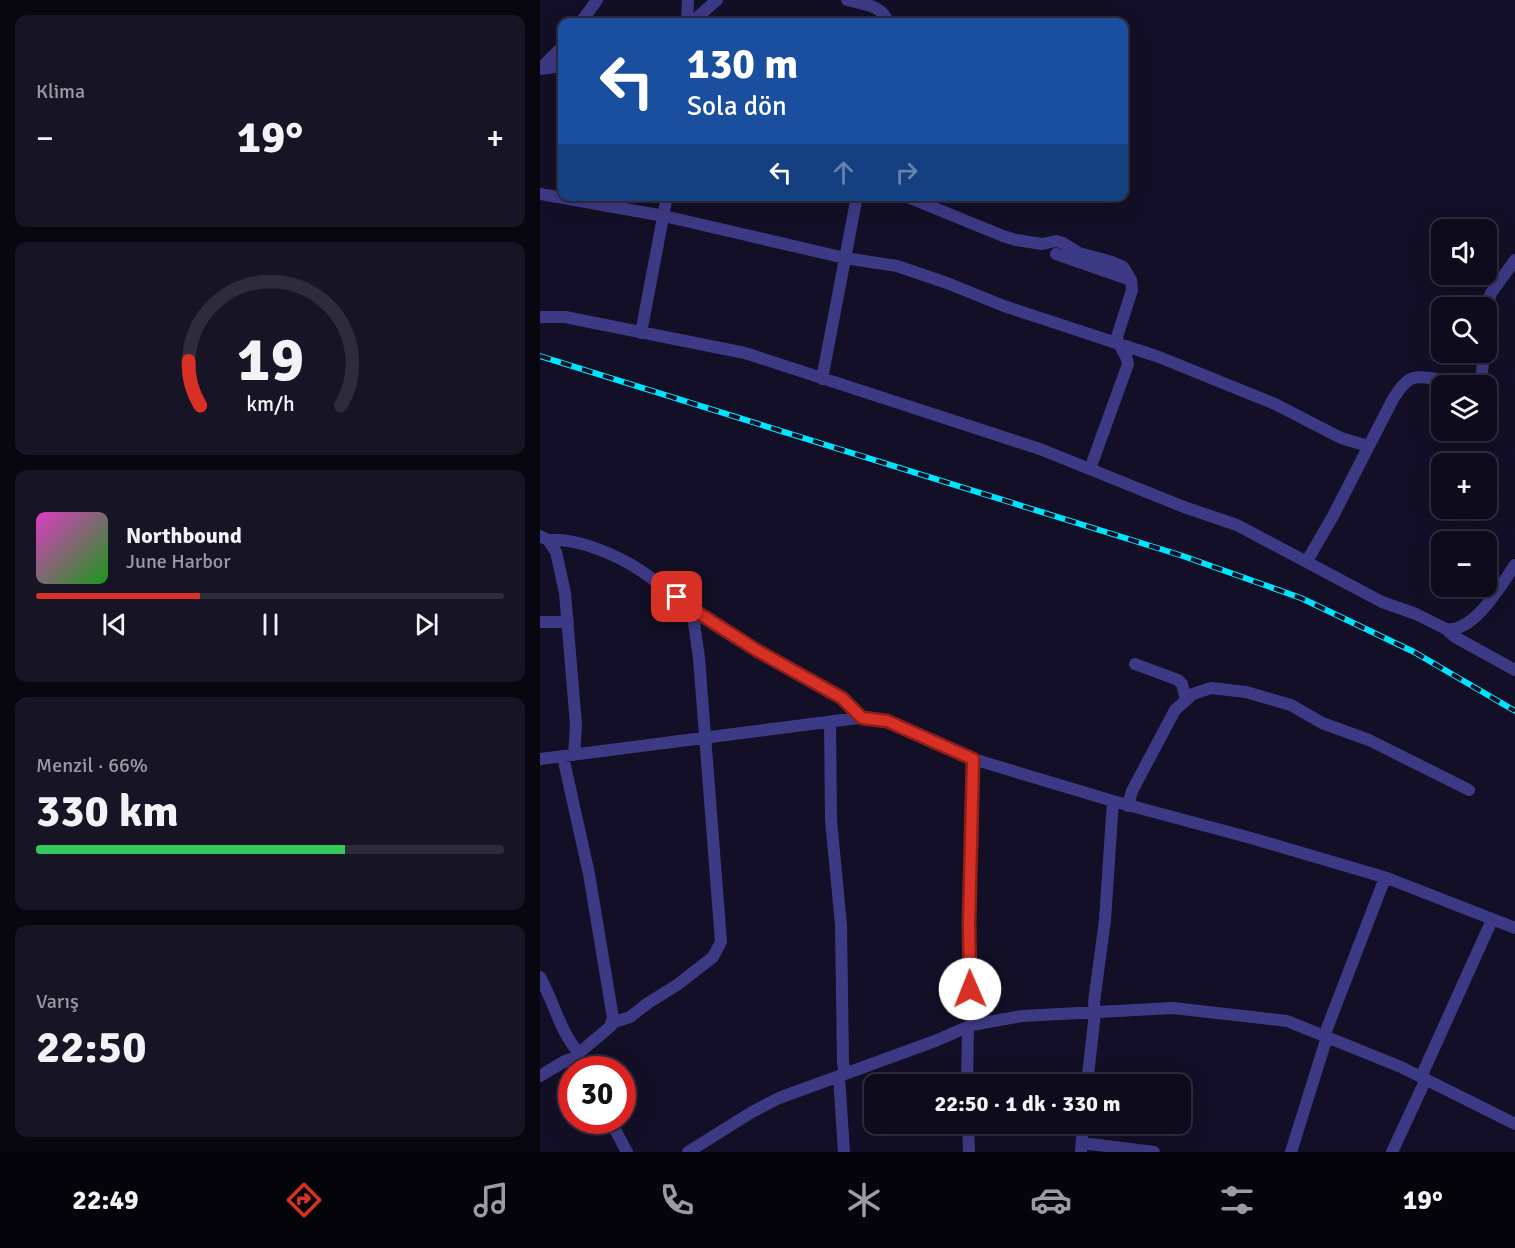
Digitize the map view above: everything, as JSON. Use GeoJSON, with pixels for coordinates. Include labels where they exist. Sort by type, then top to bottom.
{"type":"FeatureCollection","features":[{"type":"Feature","properties":{"kind":"street"},"geometry":{"type":"LineString","coordinates":[[583,18],[597,0]]}},
{"type":"Feature","properties":{"kind":"street"},"geometry":{"type":"LineString","coordinates":[[687,18],[688,0]]}},
{"type":"Feature","properties":{"kind":"street"},"geometry":{"type":"LineString","coordinates":[[697,18],[717,0]]}},
{"type":"Feature","properties":{"kind":"street"},"geometry":{"type":"LineString","coordinates":[[847,0],[879,8],[887,18]]}},
{"type":"Feature","properties":{"kind":"street"},"geometry":{"type":"LineString","coordinates":[[540,69],[558,51]]}},
{"type":"Feature","properties":{"kind":"street"},"geometry":{"type":"LineString","coordinates":[[540,69],[558,67]]}},
{"type":"Feature","properties":{"kind":"street"},"geometry":{"type":"LineString","coordinates":[[540,194],[558,197]]}},
{"type":"Feature","properties":{"kind":"street"},"geometry":{"type":"LineString","coordinates":[[579,201],[664,216],[845,258],[897,266],[1004,306],[1159,357],[1275,404],[1341,438],[1368,446]]}},
{"type":"Feature","properties":{"kind":"street"},"geometry":{"type":"LineString","coordinates":[[641,333],[666,201]]}},
{"type":"Feature","properties":{"kind":"street"},"geometry":{"type":"LineString","coordinates":[[822,379],[856,201]]}},
{"type":"Feature","properties":{"kind":"street"},"geometry":{"type":"LineString","coordinates":[[918,201],[1016,240],[1042,244],[1056,241],[1079,253],[1123,267],[1131,280],[1132,290],[1118,330],[1118,344],[1128,364],[1090,469]]}},
{"type":"Feature","properties":{"kind":"street"},"geometry":{"type":"LineString","coordinates":[[1056,254],[1131,280]]}},
{"type":"Feature","properties":{"kind":"street"},"geometry":{"type":"LineString","coordinates":[[1490,297],[1515,260]]}},
{"type":"Feature","properties":{"kind":"street"},"geometry":{"type":"LineString","coordinates":[[540,317],[565,316],[745,353],[970,425],[1237,525],[1382,602],[1416,614],[1446,629],[1455,637],[1515,669]]}},
{"type":"Feature","properties":{"kind":"street"},"geometry":{"type":"LineString","coordinates":[[1307,561],[1333,516],[1393,399],[1412,377],[1431,379]]}},
{"type":"Feature","properties":{"kind":"street"},"geometry":{"type":"LineString","coordinates":[[544,538],[569,541],[599,550],[630,564],[692,609],[782,666],[842,698],[862,718]]}},
{"type":"Feature","properties":{"kind":"street"},"geometry":{"type":"LineString","coordinates":[[540,1076],[578,1055],[611,1026],[612,1009],[568,756],[576,725],[568,622],[559,558],[544,538]]}},
{"type":"Feature","properties":{"kind":"street"},"geometry":{"type":"LineString","coordinates":[[1446,629],[1460,627],[1473,619],[1494,595],[1515,565]]}},
{"type":"Feature","properties":{"kind":"street"},"geometry":{"type":"LineString","coordinates":[[611,1023],[630,1017],[677,985],[713,957],[720,947],[722,938],[699,658],[692,609]]}},
{"type":"Feature","properties":{"kind":"street"},"geometry":{"type":"LineString","coordinates":[[540,622],[568,622]]}},
{"type":"Feature","properties":{"kind":"street"},"geometry":{"type":"LineString","coordinates":[[1135,664],[1178,680],[1183,687],[1186,700]]}},
{"type":"Feature","properties":{"kind":"street"},"geometry":{"type":"LineString","coordinates":[[1128,806],[1132,791],[1175,710],[1186,700],[1204,690],[1218,688],[1246,692],[1290,705],[1322,723],[1369,740],[1469,790]]}},
{"type":"Feature","properties":{"kind":"street"},"geometry":{"type":"LineString","coordinates":[[540,759],[862,718],[887,721],[973,759],[1128,806],[1251,837],[1385,878],[1515,928]]}},
{"type":"Feature","properties":{"kind":"street"},"geometry":{"type":"LineString","coordinates":[[830,722],[831,820],[841,926],[844,1152]]}},
{"type":"Feature","properties":{"kind":"street"},"geometry":{"type":"LineString","coordinates":[[968,1074],[973,759]]}},
{"type":"Feature","properties":{"kind":"street"},"geometry":{"type":"LineString","coordinates":[[1088,1074],[1095,1013],[1094,1002],[1105,920],[1113,801]]}},
{"type":"Feature","properties":{"kind":"street"},"geometry":{"type":"LineString","coordinates":[[1291,1152],[1326,1037],[1385,878]]}},
{"type":"Feature","properties":{"kind":"street"},"geometry":{"type":"LineString","coordinates":[[1392,1152],[1492,920]]}},
{"type":"Feature","properties":{"kind":"street"},"geometry":{"type":"LineString","coordinates":[[540,977],[568,1042],[578,1055]]}},
{"type":"Feature","properties":{"kind":"street"},"geometry":{"type":"LineString","coordinates":[[688,1152],[779,1098],[970,1026],[1022,1016],[1173,1008],[1287,1021],[1423,1078],[1513,1119]]}},
{"type":"Feature","properties":{"kind":"street"},"geometry":{"type":"LineString","coordinates":[[617,1134],[627,1152]]}},
{"type":"Feature","properties":{"kind":"street"},"geometry":{"type":"LineString","coordinates":[[968,1134],[969,1152]]}},
{"type":"Feature","properties":{"kind":"street"},"geometry":{"type":"LineString","coordinates":[[1081,1148],[1154,1152]]}},
{"type":"Feature","properties":{"kind":"railway"},"geometry":{"type":"LineString","coordinates":[[540,356],[1183,556],[1301,598],[1414,652],[1515,711]]}},
{"type":"Feature","properties":{"kind":"route"},"geometry":{"type":"LineString","coordinates":[[677,597],[758,651],[842,698],[854,707],[862,718],[887,721],[973,759],[969,924],[970,989]]}}]}
